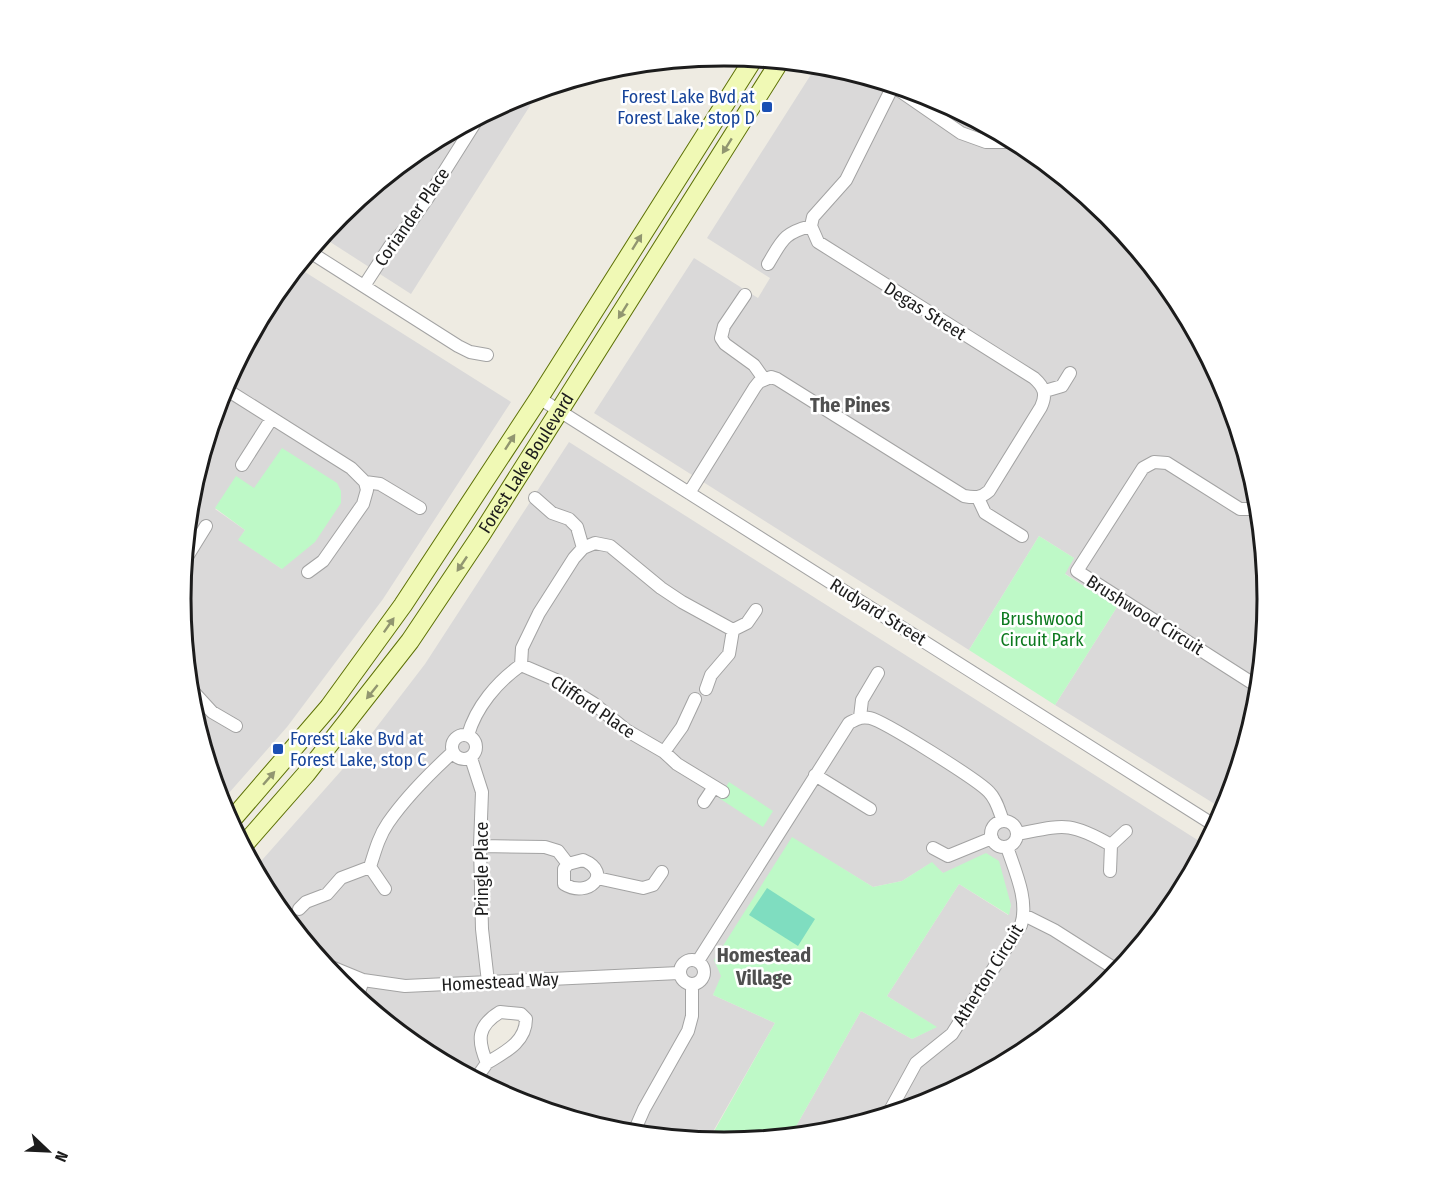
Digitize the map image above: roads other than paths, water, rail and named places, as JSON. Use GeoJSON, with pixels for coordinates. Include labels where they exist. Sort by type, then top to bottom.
{"type":"FeatureCollection","features":[{"type":"Feature","properties":{"kind":"main road","name":"Forest Lake Boulevard"},"geometry":{"type":"LineString","coordinates":[[237,814],[308,733],[403,605],[539,398],[749,67]]}},
{"type":"Feature","properties":{"kind":"main road","name":"Forest Lake Boulevard"},"geometry":{"type":"LineString","coordinates":[[249,839],[306,774],[399,656],[481,535],[775,69]]}},
{"type":"Feature","properties":{"kind":"street"},"geometry":{"type":"LineString","coordinates":[[768,264],[786,236],[793,231],[811,226],[813,217],[846,180],[888,92]]}},
{"type":"Feature","properties":{"kind":"street"},"geometry":{"type":"LineString","coordinates":[[915,102],[961,133],[986,142],[1000,142]]}},
{"type":"Feature","properties":{"kind":"street","name":"Coriander Place"},"geometry":{"type":"LineString","coordinates":[[364,286],[390,246],[422,207],[470,131]]}},
{"type":"Feature","properties":{"kind":"street","name":"Degas Street"},"geometry":{"type":"LineString","coordinates":[[811,226],[818,242],[1034,378],[1045,391]]}},
{"type":"Feature","properties":{"kind":"street","name":"Coriander Place"},"geometry":{"type":"LineString","coordinates":[[317,256],[458,346],[470,352],[487,355]]}},
{"type":"Feature","properties":{"kind":"street"},"geometry":{"type":"LineString","coordinates":[[745,295],[724,326],[722,338],[725,344],[754,365],[764,379]]}},
{"type":"Feature","properties":{"kind":"street"},"geometry":{"type":"LineString","coordinates":[[689,493],[755,387],[764,379],[771,377],[964,496],[978,498],[989,490],[1018,444],[1041,407],[1045,399],[1045,391],[1062,386],[1070,374]]}},
{"type":"Feature","properties":{"kind":"street"},"geometry":{"type":"LineString","coordinates":[[233,393],[351,468],[364,482],[367,490],[363,504],[323,561],[308,572]]}},
{"type":"Feature","properties":{"kind":"street","name":"Rudyard Street"},"geometry":{"type":"LineString","coordinates":[[539,398],[1209,822]]}},
{"type":"Feature","properties":{"kind":"street"},"geometry":{"type":"LineString","coordinates":[[242,465],[272,418]]}},
{"type":"Feature","properties":{"kind":"street","name":"Brushwood Circuit"},"geometry":{"type":"LineString","coordinates":[[1250,508],[1240,509],[1167,463],[1154,462],[1143,468],[1077,571],[1252,683]]}},
{"type":"Feature","properties":{"kind":"street"},"geometry":{"type":"LineString","coordinates":[[364,482],[380,484],[420,508]]}},
{"type":"Feature","properties":{"kind":"street"},"geometry":{"type":"LineString","coordinates":[[535,498],[552,513],[569,519],[577,527],[583,548]]}},
{"type":"Feature","properties":{"kind":"street"},"geometry":{"type":"LineString","coordinates":[[978,498],[985,513],[1022,536]]}},
{"type":"Feature","properties":{"kind":"street"},"geometry":{"type":"LineString","coordinates":[[195,544],[206,526]]}},
{"type":"Feature","properties":{"kind":"street"},"geometry":{"type":"LineString","coordinates":[[468,735],[474,717],[505,677],[521,665],[522,648],[539,613],[583,548],[595,543],[610,546],[661,588],[734,630]]}},
{"type":"Feature","properties":{"kind":"street"},"geometry":{"type":"LineString","coordinates":[[705,689],[711,675],[729,654],[734,630],[747,623],[756,610]]}},
{"type":"Feature","properties":{"kind":"street","name":"Clifford Place"},"geometry":{"type":"LineString","coordinates":[[521,665],[556,680],[593,703],[626,730],[664,752],[677,764],[718,790],[704,802]]}},
{"type":"Feature","properties":{"kind":"street"},"geometry":{"type":"LineString","coordinates":[[860,717],[862,700],[878,673]]}},
{"type":"Feature","properties":{"kind":"street"},"geometry":{"type":"LineString","coordinates":[[664,752],[682,727],[695,699]]}},
{"type":"Feature","properties":{"kind":"street"},"geometry":{"type":"LineString","coordinates":[[201,700],[212,712],[236,726]]}},
{"type":"Feature","properties":{"kind":"street"},"geometry":{"type":"LineString","coordinates":[[698,961],[849,723],[860,717],[873,718],[988,790],[995,800],[1003,821]]}},
{"type":"Feature","properties":{"kind":"street"},"geometry":{"type":"LineString","coordinates":[[468,735],[472,738],[476,750],[471,758],[463,759],[453,752],[452,744],[457,737],[468,735]]}},
{"type":"Feature","properties":{"kind":"street"},"geometry":{"type":"LineString","coordinates":[[370,867],[377,843],[388,822],[430,773],[453,752]]}},
{"type":"Feature","properties":{"kind":"street","name":"Pringle Place"},"geometry":{"type":"LineString","coordinates":[[471,758],[482,792],[480,846],[482,929],[488,982]]}},
{"type":"Feature","properties":{"kind":"street"},"geometry":{"type":"LineString","coordinates":[[815,775],[870,809]]}},
{"type":"Feature","properties":{"kind":"street"},"geometry":{"type":"LineString","coordinates":[[1003,821],[1013,824],[1017,834],[1014,843],[1007,847],[998,845],[992,838],[993,827],[1003,821]]}},
{"type":"Feature","properties":{"kind":"street"},"geometry":{"type":"LineString","coordinates":[[1017,834],[1058,826],[1072,826],[1111,845]]}},
{"type":"Feature","properties":{"kind":"street"},"geometry":{"type":"LineString","coordinates":[[1110,871],[1111,845],[1126,831]]}},
{"type":"Feature","properties":{"kind":"street"},"geometry":{"type":"LineString","coordinates":[[933,849],[948,856],[992,838]]}},
{"type":"Feature","properties":{"kind":"street"},"geometry":{"type":"LineString","coordinates":[[480,846],[544,847],[558,851],[568,864]]}},
{"type":"Feature","properties":{"kind":"street","name":"Atherton Circuit"},"geometry":{"type":"LineString","coordinates":[[891,1106],[916,1063],[952,1034],[1021,926],[1024,915],[1023,898],[1007,847]]}},
{"type":"Feature","properties":{"kind":"street"},"geometry":{"type":"LineString","coordinates":[[583,860],[592,864],[597,871],[597,878],[585,889],[572,889],[564,884],[562,876],[568,864],[583,860]]}},
{"type":"Feature","properties":{"kind":"street"},"geometry":{"type":"LineString","coordinates":[[370,867],[385,889]]}},
{"type":"Feature","properties":{"kind":"street"},"geometry":{"type":"LineString","coordinates":[[299,909],[306,902],[327,894],[341,878],[370,867]]}},
{"type":"Feature","properties":{"kind":"street"},"geometry":{"type":"LineString","coordinates":[[597,878],[643,888],[653,885],[662,872]]}},
{"type":"Feature","properties":{"kind":"street"},"geometry":{"type":"LineString","coordinates":[[1024,915],[1054,930],[1112,967]]}},
{"type":"Feature","properties":{"kind":"street"},"geometry":{"type":"LineString","coordinates":[[688,960],[698,961],[704,968],[703,976],[698,983],[692,985],[683,981],[679,973],[681,965],[688,960]]}},
{"type":"Feature","properties":{"kind":"street","name":"Homestead Way"},"geometry":{"type":"LineString","coordinates":[[351,979],[405,986],[679,973]]}},
{"type":"Feature","properties":{"kind":"street"},"geometry":{"type":"LineString","coordinates":[[360,989],[363,980]]}},
{"type":"Feature","properties":{"kind":"street"},"geometry":{"type":"LineString","coordinates":[[637,1125],[688,1031],[692,1016],[692,985]]}},
{"type":"Feature","properties":{"kind":"street"},"geometry":{"type":"LineString","coordinates":[[480,1073],[487,1063],[515,1045],[526,1029],[526,1019],[520,1014],[500,1012],[487,1020],[482,1031],[481,1048],[487,1063]]}},
{"type":"Feature","properties":{"kind":"place","name":"Forest Lake Bvd at Forest Lake, stop D"},"geometry":{"type":"Point","coordinates":[767,107]}},
{"type":"Feature","properties":{"kind":"place","name":"Forest Lake Bvd at Forest Lake, stop C"},"geometry":{"type":"Point","coordinates":[278,749]}},
{"type":"Feature","properties":{"kind":"district","name":"The Pines"},"geometry":{"type":"Point","coordinates":[850,405]}},
{"type":"Feature","properties":{"kind":"district","name":"Homestead Village"},"geometry":{"type":"Point","coordinates":[764,966]}},
{"type":"Feature","properties":{"kind":"park label","name":"Brushwood Circuit Park"},"geometry":{"type":"Point","coordinates":[1042,629]}}]}
